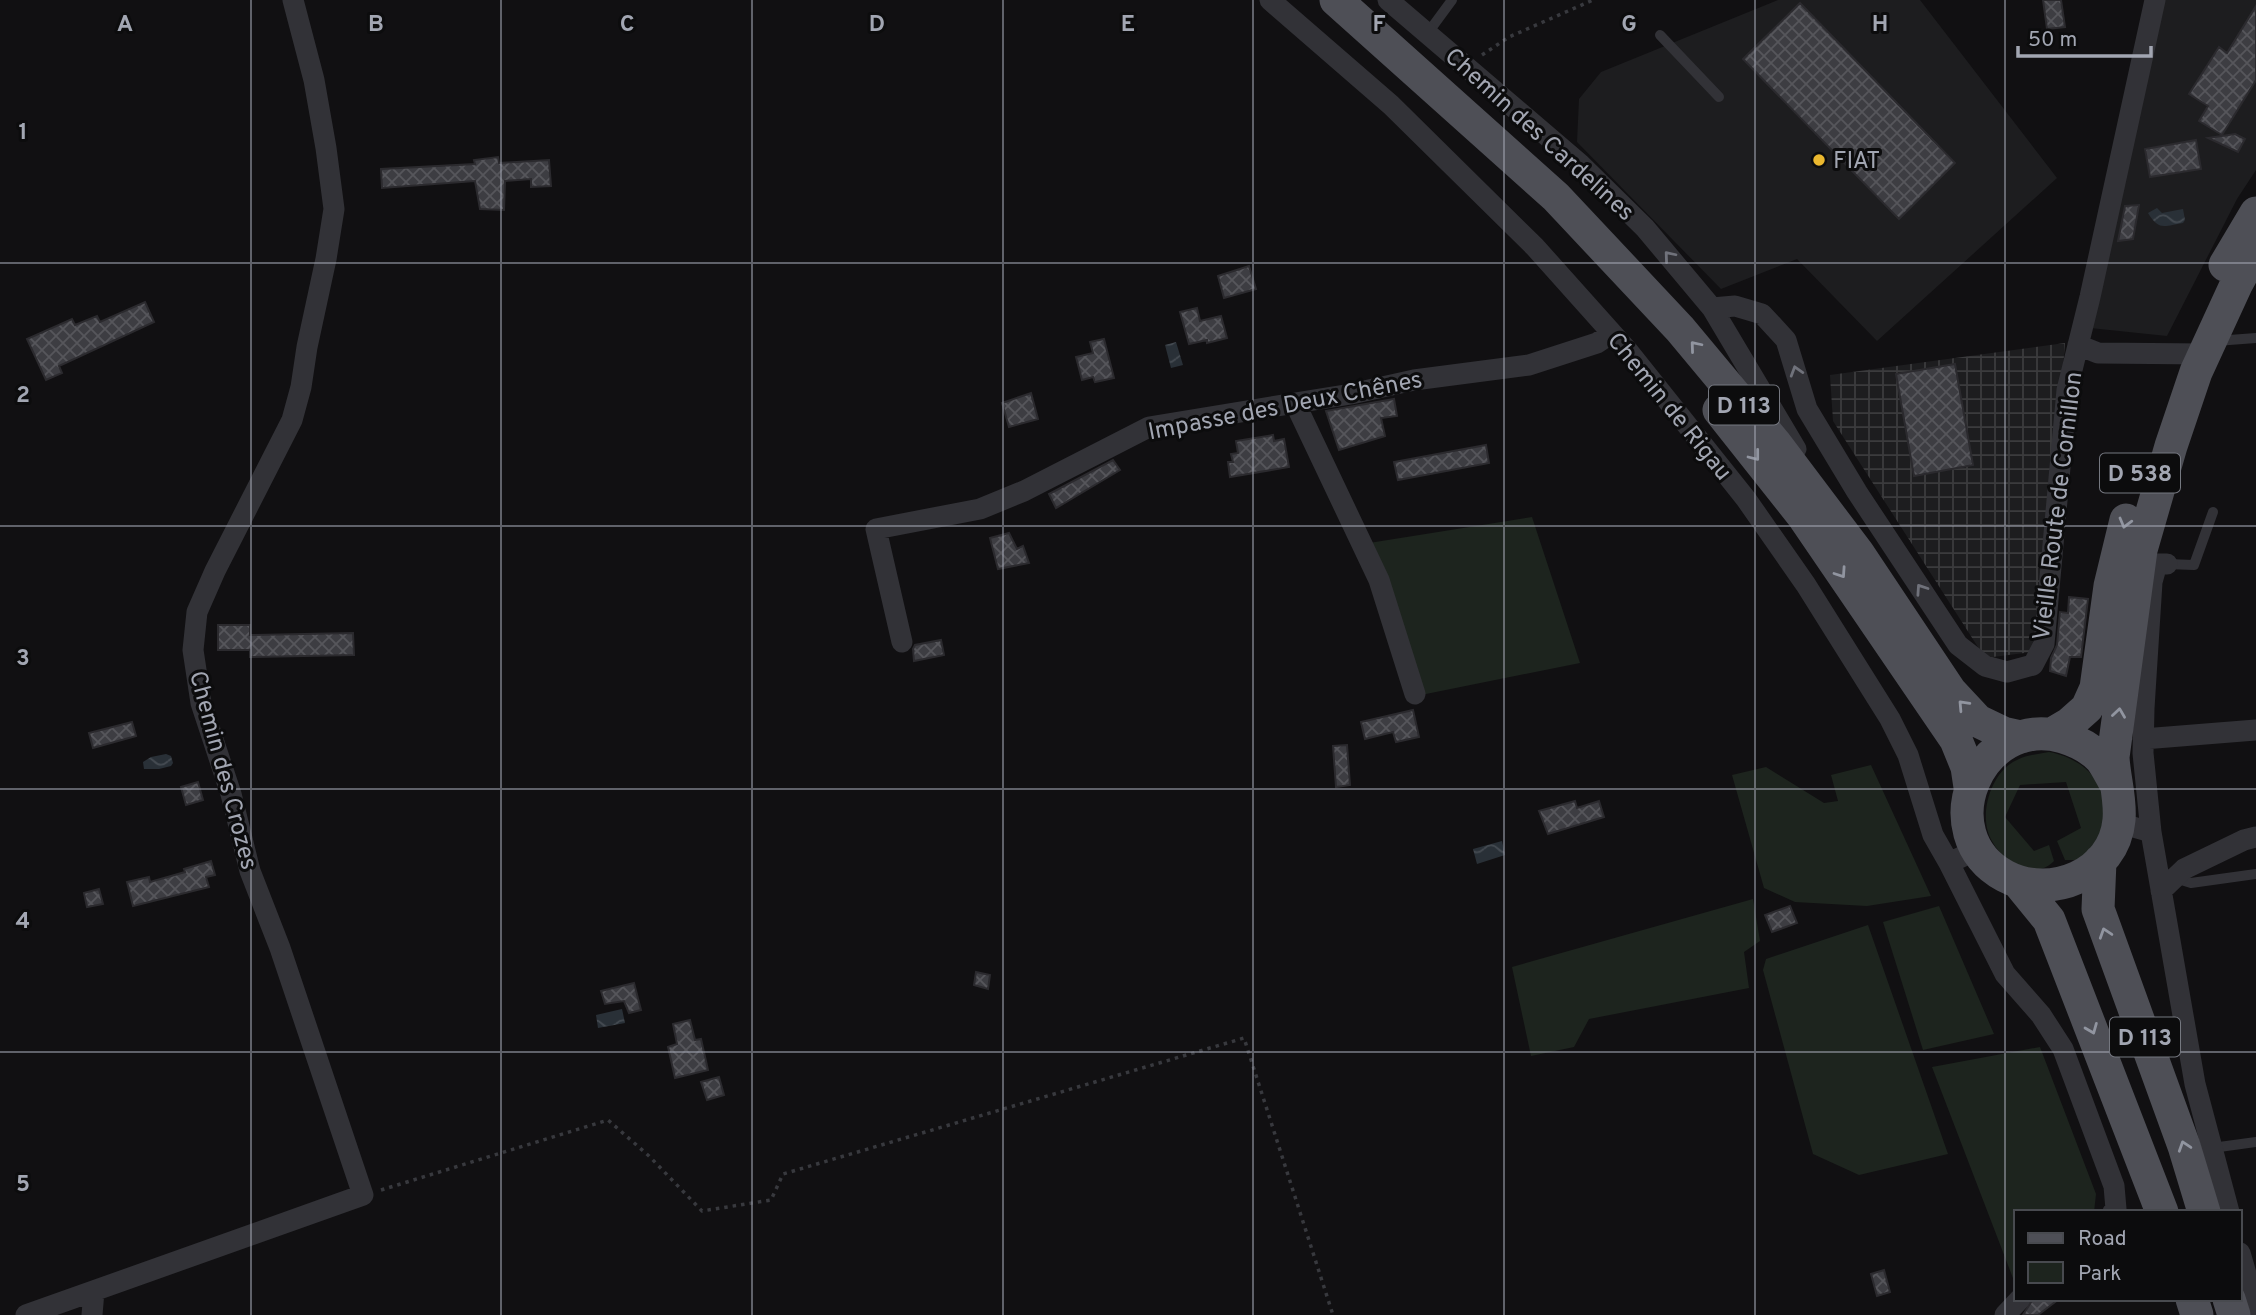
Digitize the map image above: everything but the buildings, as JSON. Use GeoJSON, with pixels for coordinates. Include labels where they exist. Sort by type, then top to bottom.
{"type":"FeatureCollection","features":[{"type":"Feature","properties":{"kind":"main road","name":"D 113"},"geometry":{"type":"LineString","coordinates":[[1336,0],[1556,197],[1680,329],[1775,443],[1858,553],[1950,691],[1978,721],[2003,733],[2036,736]]}},
{"type":"Feature","properties":{"kind":"main road","name":"D 113"},"geometry":{"type":"LineString","coordinates":[[1437,91],[1452,115],[1616,289],[1709,397],[1803,516],[1956,740],[1967,767],[1970,787]]}},
{"type":"Feature","properties":{"kind":"main road","name":"D 538"},"geometry":{"type":"LineString","coordinates":[[2114,781],[2113,757],[2141,550],[2199,349],[2227,263],[2256,213]]}},
{"type":"Feature","properties":{"kind":"main road","name":"D 538"},"geometry":{"type":"LineString","coordinates":[[2036,736],[2069,724],[2087,708],[2096,688],[2110,586],[2125,521],[2148,450],[2199,349],[2256,248]]}},
{"type":"Feature","properties":{"kind":"main road"},"geometry":{"type":"LineString","coordinates":[[2036,736],[2078,742],[2100,758],[2114,781],[2120,802],[2119,823],[2112,844],[2100,861],[2083,875],[2063,884],[2040,886],[2018,882],[1989,864],[1963,856],[1971,835],[1967,803],[1970,787],[1978,770],[1989,756],[2004,745],[2036,736]]}},
{"type":"Feature","properties":{"kind":"main road","name":"D 113"},"geometry":{"type":"LineString","coordinates":[[2100,861],[2098,909],[2184,1146],[2203,1210]]}},
{"type":"Feature","properties":{"kind":"main road","name":"D 113"},"geometry":{"type":"LineString","coordinates":[[2018,882],[2049,920],[2161,1210]]}},
{"type":"Feature","properties":{"kind":"street","name":"Chemin des Crozes"},"geometry":{"type":"LineString","coordinates":[[293,0],[314,80],[334,209],[307,347],[302,387],[292,419],[197,612],[193,650],[201,702],[231,794],[250,871],[280,948],[363,1195]]}},
{"type":"Feature","properties":{"kind":"street","name":"Chemin de Rigau"},"geometry":{"type":"LineString","coordinates":[[1270,0],[1391,105],[1535,247],[1612,333],[1746,499],[1806,585],[1890,719],[1908,755],[1933,835],[1963,856],[2005,974],[2042,1015],[2063,1049],[2114,1186],[2115,1210]]}},
{"type":"Feature","properties":{"kind":"street","name":"Chemin des Cardelines"},"geometry":{"type":"LineString","coordinates":[[1388,0],[1580,164],[1645,228],[1712,308],[1858,553]]}},
{"type":"Feature","properties":{"kind":"street","name":"Vieille Route de Cornillon"},"geometry":{"type":"LineString","coordinates":[[1712,308],[1735,306],[1762,314],[1786,340],[1807,409],[1857,492],[1958,645],[1985,666],[2007,672],[2033,665],[2044,644],[2067,390],[2155,0]]}},
{"type":"Feature","properties":{"kind":"street","name":"Impasse des Deux Chênes"},"geometry":{"type":"LineString","coordinates":[[902,642],[876,529],[980,509],[1024,491],[1149,427],[1426,378],[1528,365],[1597,343],[1612,333]]}},
{"type":"Feature","properties":{"kind":"street"},"geometry":{"type":"LineString","coordinates":[[2078,345],[2098,353],[2199,349]]}},
{"type":"Feature","properties":{"kind":"street"},"geometry":{"type":"LineString","coordinates":[[1295,403],[1380,580],[1415,694]]}},
{"type":"Feature","properties":{"kind":"street"},"geometry":{"type":"LineString","coordinates":[[2167,564],[2157,564],[2152,582],[2143,739],[2151,832],[2168,884],[2195,1084],[2228,1210]]}},
{"type":"Feature","properties":{"kind":"street"},"geometry":{"type":"LineString","coordinates":[[2143,739],[2256,730]]}},
{"type":"Feature","properties":{"kind":"street"},"geometry":{"type":"LineString","coordinates":[[2119,823],[2151,832]]}},
{"type":"Feature","properties":{"kind":"street"},"geometry":{"type":"LineString","coordinates":[[2168,884],[2184,869],[2244,840],[2256,837]]}},
{"type":"Feature","properties":{"kind":"street"},"geometry":{"type":"LineString","coordinates":[[26,1315],[363,1195]]}},
{"type":"Feature","properties":{"kind":"street"},"geometry":{"type":"LineString","coordinates":[[2242,1260],[2256,1308]]}},
{"type":"Feature","properties":{"kind":"street"},"geometry":{"type":"LineString","coordinates":[[92,1315],[94,1291]]}},
{"type":"Feature","properties":{"kind":"street"},"geometry":{"type":"LineString","coordinates":[[2006,1315],[2018,1301]]}},
{"type":"Feature","properties":{"kind":"lane"},"geometry":{"type":"LineString","coordinates":[[1427,34],[1452,0]]}},
{"type":"Feature","properties":{"kind":"lane"},"geometry":{"type":"LineString","coordinates":[[1660,35],[1719,97]]}},
{"type":"Feature","properties":{"kind":"lane"},"geometry":{"type":"LineString","coordinates":[[2199,349],[2256,338]]}},
{"type":"Feature","properties":{"kind":"lane"},"geometry":{"type":"LineString","coordinates":[[2167,564],[2194,565],[2213,512]]}},
{"type":"Feature","properties":{"kind":"lane"},"geometry":{"type":"LineString","coordinates":[[2168,884],[2256,874]]}},
{"type":"Feature","properties":{"kind":"lane"},"geometry":{"type":"LineString","coordinates":[[2212,1148],[2256,1142]]}},
{"type":"Feature","properties":{"kind":"path"},"geometry":{"type":"LineString","coordinates":[[1465,66],[1508,37],[1593,0]]}},
{"type":"Feature","properties":{"kind":"path"},"geometry":{"type":"LineString","coordinates":[[363,1195],[608,1120],[649,1156],[702,1211],[771,1200],[783,1174],[1244,1038],[1333,1315]]}},
{"type":"Feature","properties":{"kind":"shaded area","name":"FIAT"},"geometry":{"type":"Polygon","coordinates":[[[1778,0],[1920,0],[2057,178],[1877,341],[1797,259],[1721,289],[1577,142],[1579,99],[1601,72],[1778,0]]]}},
{"type":"Feature","properties":{"kind":"shaded area"},"geometry":{"type":"Polygon","coordinates":[[[2164,0],[2256,0],[2256,170],[2237,199],[2167,336],[2090,328],[2164,0]]]}},
{"type":"Feature","properties":{"kind":"shaded area"},"geometry":{"type":"Polygon","coordinates":[[[2065,343],[2040,651],[1985,658],[1833,421],[1830,375],[2065,343]]]}},
{"type":"Feature","properties":{"kind":"green space"},"geometry":{"type":"Polygon","coordinates":[[[1532,517],[1580,663],[1421,695],[1369,543],[1532,517]]]}},
{"type":"Feature","properties":{"kind":"green space"},"geometry":{"type":"Polygon","coordinates":[[[2049,752],[2075,762],[2095,779],[2105,802],[2103,830],[2097,842],[2080,860],[2065,860],[2057,841],[2081,828],[2066,782],[2020,785],[2005,817],[2034,851],[2049,845],[2054,861],[2046,867],[2028,870],[2011,863],[1997,849],[1988,831],[1986,807],[1994,784],[2008,766],[2025,757],[2049,752]]]}},
{"type":"Feature","properties":{"kind":"green space"},"geometry":{"type":"Polygon","coordinates":[[[1871,765],[1931,896],[1867,906],[1795,902],[1764,888],[1732,775],[1766,767],[1824,803],[1838,801],[1831,775],[1871,765]]]}},
{"type":"Feature","properties":{"kind":"green space"},"geometry":{"type":"Polygon","coordinates":[[[1753,899],[1760,941],[1744,952],[1749,988],[1589,1019],[1574,1047],[1531,1056],[1512,967],[1753,899]]]}},
{"type":"Feature","properties":{"kind":"green space"},"geometry":{"type":"Polygon","coordinates":[[[1939,906],[1994,1034],[1923,1050],[1883,922],[1939,906]]]}},
{"type":"Feature","properties":{"kind":"green space"},"geometry":{"type":"Polygon","coordinates":[[[1868,925],[1948,1154],[1859,1175],[1813,1154],[1763,970],[1766,959],[1868,925]]]}},
{"type":"Feature","properties":{"kind":"green space"},"geometry":{"type":"Polygon","coordinates":[[[2040,1047],[2096,1194],[2094,1210],[2014,1210],[2014,1281],[1932,1067],[2040,1047]]]}},
{"type":"Feature","properties":{"kind":"water"},"geometry":{"type":"Polygon","coordinates":[[[2157,208],[2162,213],[2183,209],[2185,220],[2183,223],[2159,225],[2148,213],[2157,208]]]}},
{"type":"Feature","properties":{"kind":"water"},"geometry":{"type":"Polygon","coordinates":[[[1176,342],[1183,365],[1171,368],[1165,345],[1176,342]]]}},
{"type":"Feature","properties":{"kind":"water"},"geometry":{"type":"Polygon","coordinates":[[[166,754],[171,756],[171,766],[144,769],[143,762],[166,754]]]}},
{"type":"Feature","properties":{"kind":"water"},"geometry":{"type":"Polygon","coordinates":[[[1502,841],[1505,855],[1477,864],[1473,849],[1502,841]]]}},
{"type":"Feature","properties":{"kind":"water"},"geometry":{"type":"Polygon","coordinates":[[[622,1009],[625,1023],[598,1028],[596,1015],[622,1009]]]}},
{"type":"Feature","properties":{"kind":"place","name":"FIAT"},"geometry":{"type":"Point","coordinates":[1819,160]}}]}
